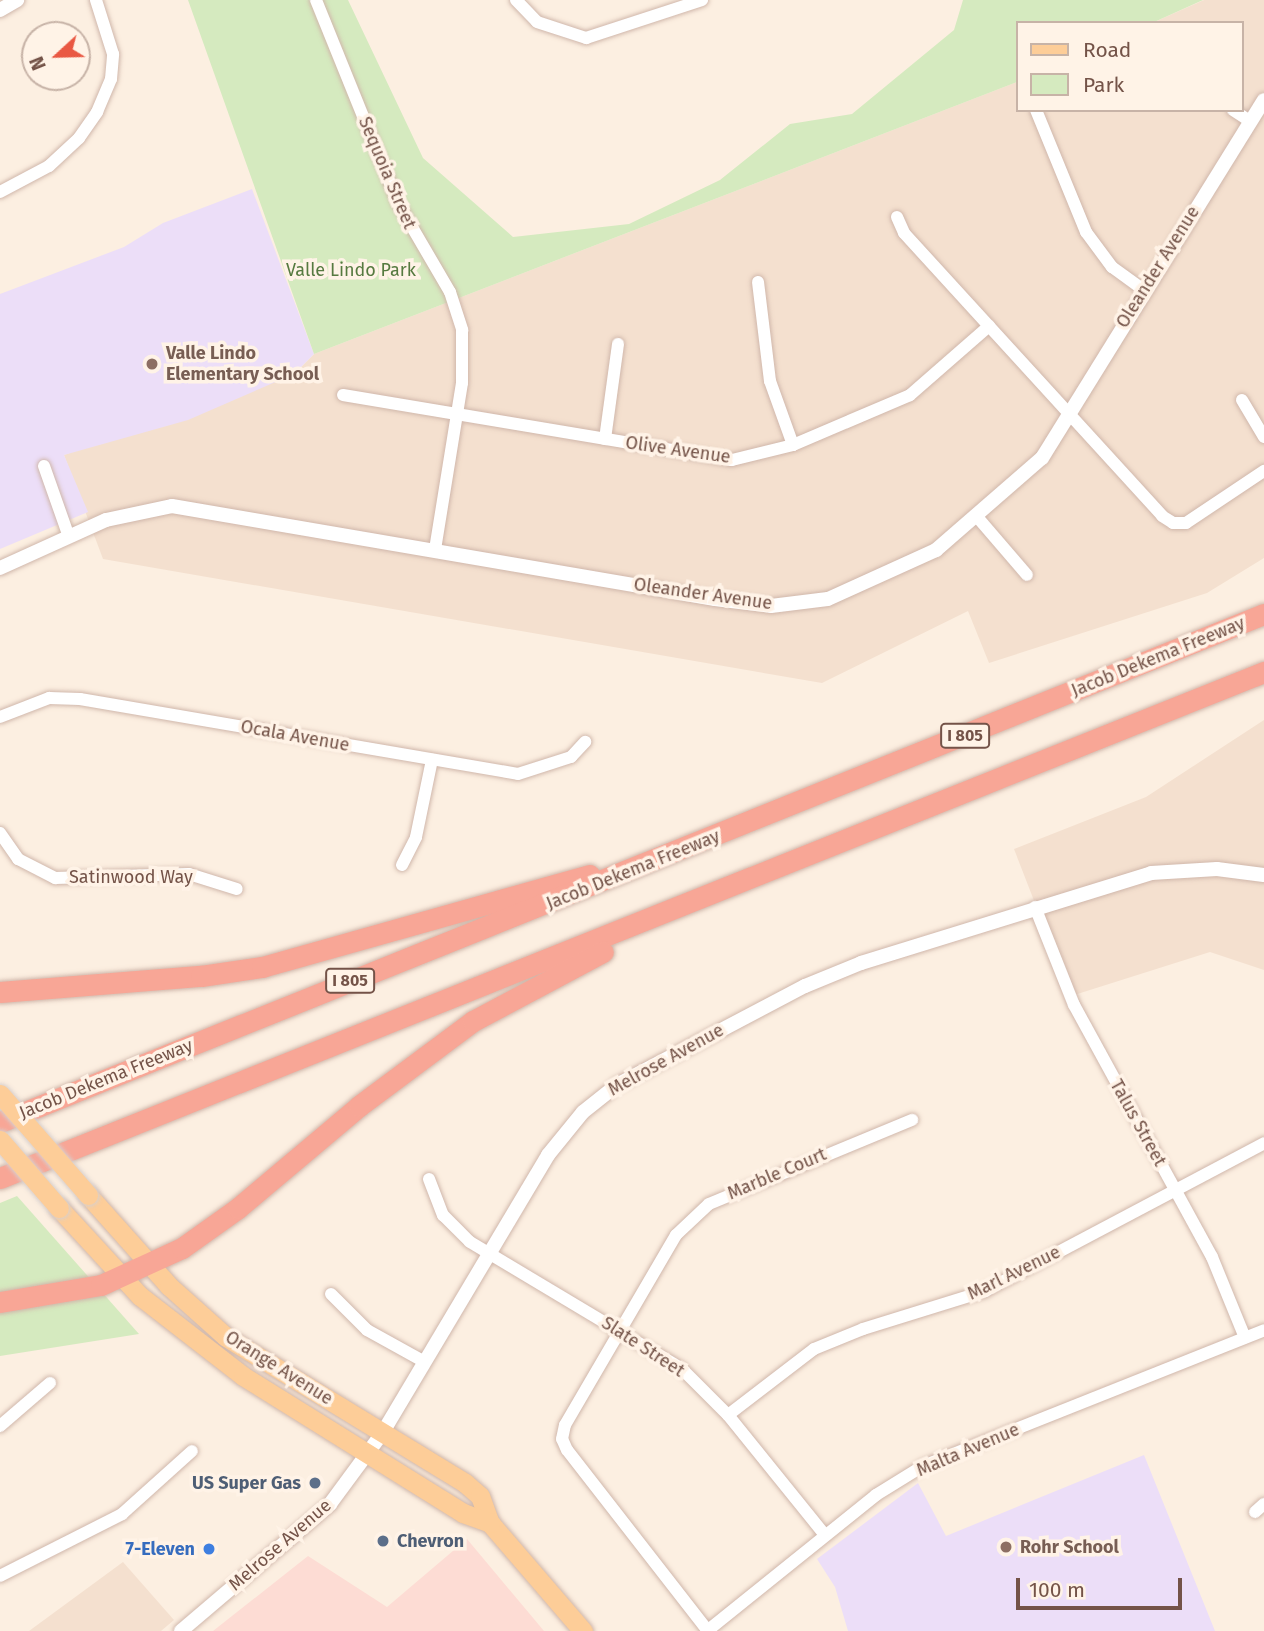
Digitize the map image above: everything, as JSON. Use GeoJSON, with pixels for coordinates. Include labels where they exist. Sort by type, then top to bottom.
{"type":"FeatureCollection","features":[{"type":"Feature","properties":{"kind":"highway","name":"Jacob Dekema Freeway"},"geometry":{"type":"LineString","coordinates":[[0,1122],[702,843],[1264,612]]}},
{"type":"Feature","properties":{"kind":"highway"},"geometry":{"type":"LineString","coordinates":[[0,1178],[691,905],[1264,672]]}},
{"type":"Feature","properties":{"kind":"highway"},"geometry":{"type":"LineString","coordinates":[[0,992],[201,976],[262,967],[702,843]]}},
{"type":"Feature","properties":{"kind":"highway"},"geometry":{"type":"LineString","coordinates":[[0,1302],[57,1295],[121,1277],[150,1265],[239,1208],[359,1106],[473,1021],[691,905]]}},
{"type":"Feature","properties":{"kind":"main road","name":"Orange Avenue"},"geometry":{"type":"LineString","coordinates":[[0,1094],[150,1265],[226,1337],[465,1483],[480,1496],[491,1523],[583,1631]]}},
{"type":"Feature","properties":{"kind":"main road","name":"Orange Avenue"},"geometry":{"type":"LineString","coordinates":[[0,1140],[121,1277],[180,1329],[243,1376],[463,1513],[491,1523]]}},
{"type":"Feature","properties":{"kind":"street"},"geometry":{"type":"LineString","coordinates":[[0,10],[17,0]]}},
{"type":"Feature","properties":{"kind":"street"},"geometry":{"type":"LineString","coordinates":[[0,192],[49,166],[79,138],[97,112],[111,79],[113,54],[96,0]]}},
{"type":"Feature","properties":{"kind":"street","name":"Sequoia Street"},"geometry":{"type":"LineString","coordinates":[[316,0],[398,203],[456,306],[465,360],[435,550]]}},
{"type":"Feature","properties":{"kind":"street"},"geometry":{"type":"LineString","coordinates":[[516,0],[537,22],[586,38],[702,0]]}},
{"type":"Feature","properties":{"kind":"street","name":"Oleander Avenue"},"geometry":{"type":"LineString","coordinates":[[0,568],[106,520],[172,506],[715,599],[771,606],[828,599],[917,562],[978,518],[1042,458],[1144,289],[1264,100]]}},
{"type":"Feature","properties":{"kind":"street"},"geometry":{"type":"LineString","coordinates":[[1038,112],[1086,232],[1112,267],[1144,289]]}},
{"type":"Feature","properties":{"kind":"street"},"geometry":{"type":"LineString","coordinates":[[1236,112],[1250,121]]}},
{"type":"Feature","properties":{"kind":"street"},"geometry":{"type":"LineString","coordinates":[[897,217],[904,233],[1070,411],[1162,516],[1173,523],[1186,523],[1264,471]]}},
{"type":"Feature","properties":{"kind":"street"},"geometry":{"type":"LineString","coordinates":[[758,282],[770,381],[793,445]]}},
{"type":"Feature","properties":{"kind":"street","name":"Olive Avenue"},"geometry":{"type":"LineString","coordinates":[[342,395],[732,460],[793,445],[909,395],[989,326]]}},
{"type":"Feature","properties":{"kind":"street"},"geometry":{"type":"LineString","coordinates":[[605,439],[618,344]]}},
{"type":"Feature","properties":{"kind":"street"},"geometry":{"type":"LineString","coordinates":[[1242,400],[1264,437]]}},
{"type":"Feature","properties":{"kind":"street"},"geometry":{"type":"LineString","coordinates":[[44,466],[69,537]]}},
{"type":"Feature","properties":{"kind":"street"},"geometry":{"type":"LineString","coordinates":[[978,518],[1027,575]]}},
{"type":"Feature","properties":{"kind":"street","name":"Ocala Avenue"},"geometry":{"type":"LineString","coordinates":[[0,717],[49,698],[80,699],[432,760],[529,774],[571,757],[584,742]]}},
{"type":"Feature","properties":{"kind":"street"},"geometry":{"type":"LineString","coordinates":[[402,864],[416,837],[432,760]]}},
{"type":"Feature","properties":{"kind":"street","name":"Satinwood Way"},"geometry":{"type":"LineString","coordinates":[[0,832],[4,855],[55,878],[189,874],[237,889]]}},
{"type":"Feature","properties":{"kind":"street","name":"Melrose Avenue"},"geometry":{"type":"LineString","coordinates":[[181,1631],[330,1504],[383,1432],[564,1132],[617,1085],[824,977],[1035,907],[1168,871],[1228,869],[1264,875]]}},
{"type":"Feature","properties":{"kind":"street","name":"Talus Street"},"geometry":{"type":"LineString","coordinates":[[1035,907],[1073,1005],[1212,1256],[1245,1338]]}},
{"type":"Feature","properties":{"kind":"street","name":"Marble Court"},"geometry":{"type":"LineString","coordinates":[[708,1631],[562,1439],[565,1425],[676,1235],[709,1204],[912,1120]]}},
{"type":"Feature","properties":{"kind":"street","name":"Marl Avenue"},"geometry":{"type":"LineString","coordinates":[[728,1415],[814,1349],[863,1328],[985,1291],[1264,1143]]}},
{"type":"Feature","properties":{"kind":"street","name":"Slate Street"},"geometry":{"type":"LineString","coordinates":[[429,1180],[443,1215],[470,1242],[622,1331],[682,1370],[728,1415],[825,1535]]}},
{"type":"Feature","properties":{"kind":"street"},"geometry":{"type":"LineString","coordinates":[[331,1294],[367,1330],[425,1362]]}},
{"type":"Feature","properties":{"kind":"street","name":"Malta Avenue"},"geometry":{"type":"LineString","coordinates":[[708,1631],[876,1495],[923,1466],[1264,1330]]}},
{"type":"Feature","properties":{"kind":"street"},"geometry":{"type":"LineString","coordinates":[[0,1426],[50,1383]]}},
{"type":"Feature","properties":{"kind":"street"},"geometry":{"type":"LineString","coordinates":[[0,1576],[122,1514],[192,1451]]}},
{"type":"Feature","properties":{"kind":"shaded area"},"geometry":{"type":"Polygon","coordinates":[[[1204,0],[1264,0],[1264,558],[1207,593],[989,663],[968,611],[822,683],[103,559],[64,455],[294,374],[314,354],[1016,82],[1016,112],[1243,112],[1243,21],[1157,21],[1204,0]]]}},
{"type":"Feature","properties":{"kind":"shaded area","name":"Valle Lindo Elementary School"},"geometry":{"type":"Polygon","coordinates":[[[252,189],[314,354],[294,374],[188,420],[64,455],[88,512],[0,549],[0,294],[124,247],[163,223],[252,189]]]}},
{"type":"Feature","properties":{"kind":"shaded area"},"geometry":{"type":"Polygon","coordinates":[[[1264,720],[1264,970],[1210,952],[1071,996],[1014,849],[1146,797],[1264,720]]]}},
{"type":"Feature","properties":{"kind":"shaded area","name":"Rohr School"},"geometry":{"type":"Polygon","coordinates":[[[1144,1455],[1215,1631],[848,1631],[835,1587],[817,1559],[918,1483],[946,1536],[1144,1455]]]}},
{"type":"Feature","properties":{"kind":"shaded area"},"geometry":{"type":"Polygon","coordinates":[[[467,1539],[544,1631],[213,1631],[308,1556],[387,1607],[467,1539]]]}},
{"type":"Feature","properties":{"kind":"shaded area"},"geometry":{"type":"Polygon","coordinates":[[[123,1562],[174,1620],[161,1631],[29,1631],[123,1562]]]}},
{"type":"Feature","properties":{"kind":"green space","name":"Valle Lindo Park"},"geometry":{"type":"Polygon","coordinates":[[[188,0],[348,0],[423,158],[513,237],[629,224],[720,180],[790,124],[852,114],[954,30],[963,0],[1203,0],[1156,21],[1016,21],[1016,82],[314,354],[188,0]]]}},
{"type":"Feature","properties":{"kind":"green space"},"geometry":{"type":"Polygon","coordinates":[[[17,1196],[139,1334],[0,1356],[0,1203],[17,1196]]]}},
{"type":"Feature","properties":{"kind":"place","name":"Valle Lindo Elementary School"},"geometry":{"type":"Point","coordinates":[152,364]}},
{"type":"Feature","properties":{"kind":"place","name":"US Super Gas"},"geometry":{"type":"Point","coordinates":[315,1483]}},
{"type":"Feature","properties":{"kind":"place","name":"Chevron"},"geometry":{"type":"Point","coordinates":[383,1541]}},
{"type":"Feature","properties":{"kind":"place","name":"Rohr School"},"geometry":{"type":"Point","coordinates":[1006,1547]}},
{"type":"Feature","properties":{"kind":"place","name":"7-Eleven"},"geometry":{"type":"Point","coordinates":[209,1549]}}]}
